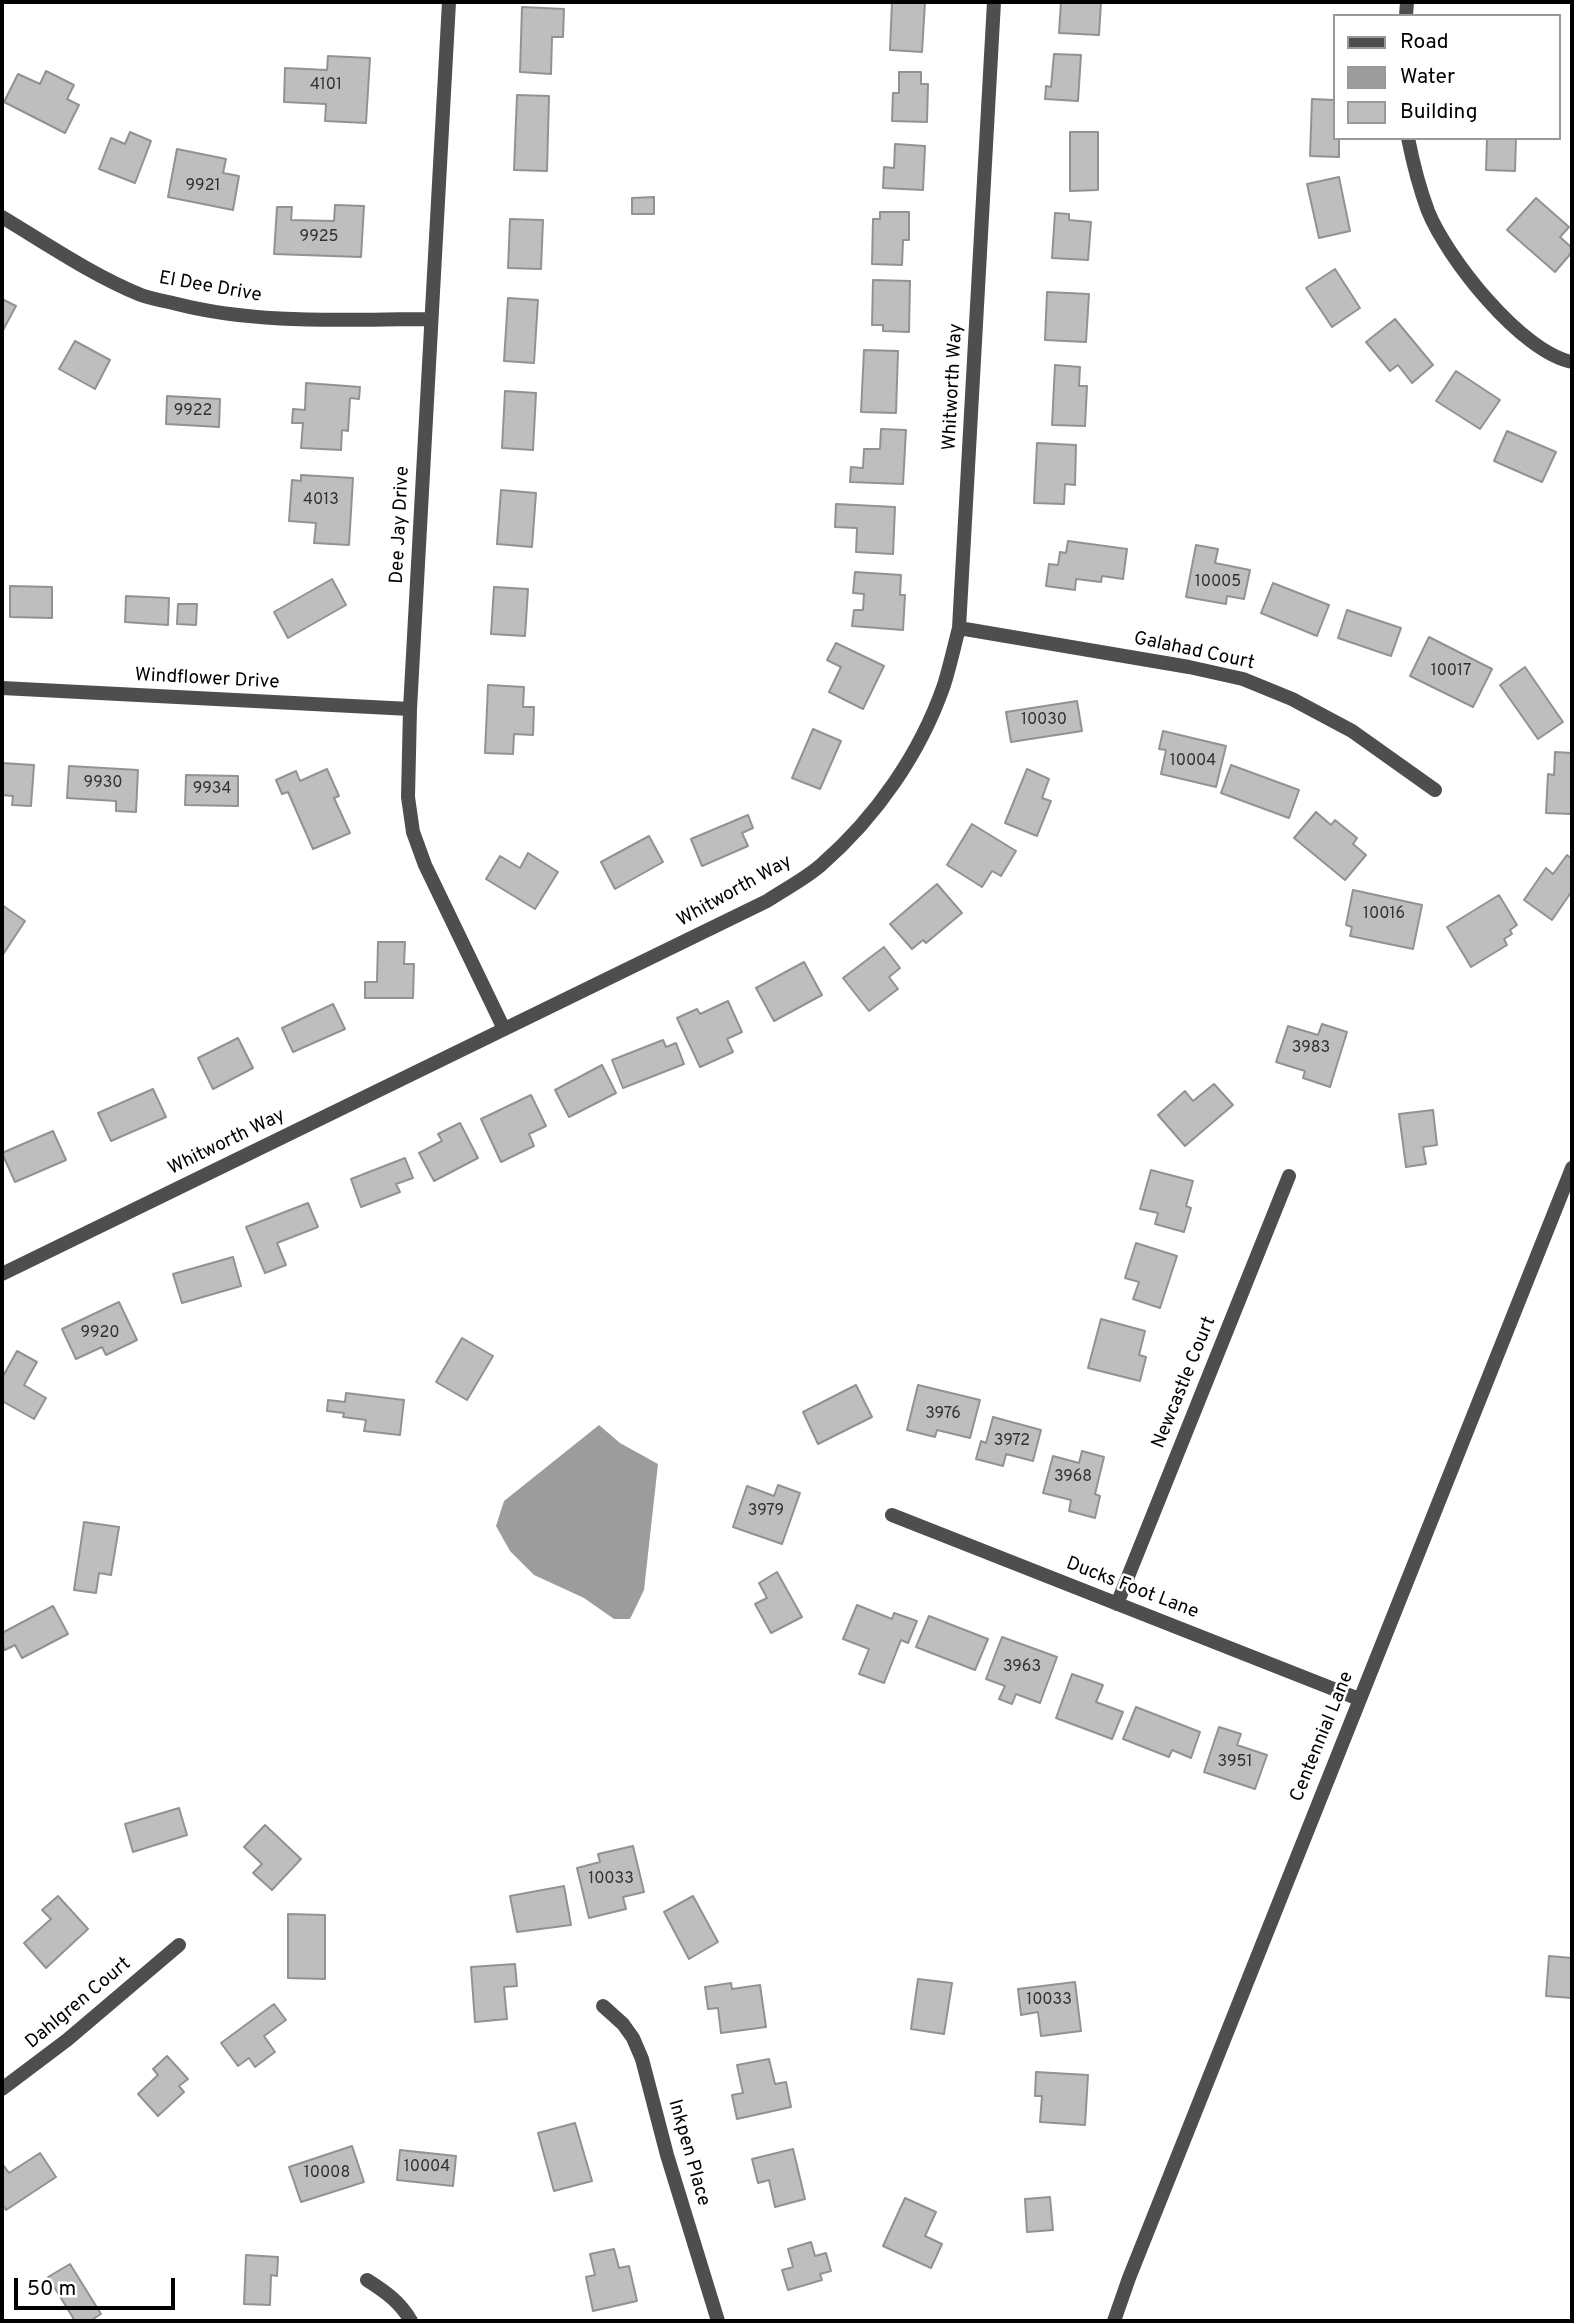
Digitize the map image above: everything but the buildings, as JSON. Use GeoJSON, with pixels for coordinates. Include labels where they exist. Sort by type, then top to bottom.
{"type":"FeatureCollection","features":[{"type":"Feature","properties":{"kind":"street","name":"Dee Jay Drive"},"geometry":{"type":"LineString","coordinates":[[449,2],[410,709],[408,796],[413,832],[425,865],[504,1029]]}},
{"type":"Feature","properties":{"kind":"street","name":"Whitworth Way"},"geometry":{"type":"LineString","coordinates":[[2,1274],[767,901],[819,866],[859,827],[894,783],[922,736],[944,685],[960,628],[994,2]]}},
{"type":"Feature","properties":{"kind":"street"},"geometry":{"type":"LineString","coordinates":[[1408,140],[1414,168],[1429,213],[1461,268],[1496,310],[1537,347],[1572,362]]}},
{"type":"Feature","properties":{"kind":"street","name":"El Dee Drive"},"geometry":{"type":"LineString","coordinates":[[2,218],[105,278],[144,296],[192,308],[236,316],[431,319]]}},
{"type":"Feature","properties":{"kind":"street","name":"Galahad Court"},"geometry":{"type":"LineString","coordinates":[[960,628],[1189,667],[1243,679],[1292,699],[1352,731],[1435,790]]}},
{"type":"Feature","properties":{"kind":"street","name":"Windflower Drive"},"geometry":{"type":"LineString","coordinates":[[2,688],[410,709]]}},
{"type":"Feature","properties":{"kind":"street","name":"Centennial Lane"},"geometry":{"type":"LineString","coordinates":[[1114,2321],[1138,2254],[1572,1168]]}},
{"type":"Feature","properties":{"kind":"street","name":"Newcastle Court"},"geometry":{"type":"LineString","coordinates":[[1117,1604],[1289,1176]]}},
{"type":"Feature","properties":{"kind":"street","name":"Ducks Foot Lane"},"geometry":{"type":"LineString","coordinates":[[892,1515],[1359,1699]]}},
{"type":"Feature","properties":{"kind":"street","name":"Dahlgren Court"},"geometry":{"type":"LineString","coordinates":[[2,2089],[67,2040],[179,1945]]}},
{"type":"Feature","properties":{"kind":"street","name":"Inkpen Place"},"geometry":{"type":"LineString","coordinates":[[603,2006],[623,2024],[633,2038],[642,2059],[667,2155],[718,2321]]}},
{"type":"Feature","properties":{"kind":"street"},"geometry":{"type":"LineString","coordinates":[[367,2280],[388,2294],[404,2309],[411,2321]]}},
{"type":"Feature","properties":{"kind":"water"},"geometry":{"type":"Polygon","coordinates":[[[599,1425],[620,1443],[658,1464],[644,1590],[630,1619],[614,1619],[584,1598],[534,1575],[510,1551],[496,1526],[504,1501],[599,1425]]]}}]}
